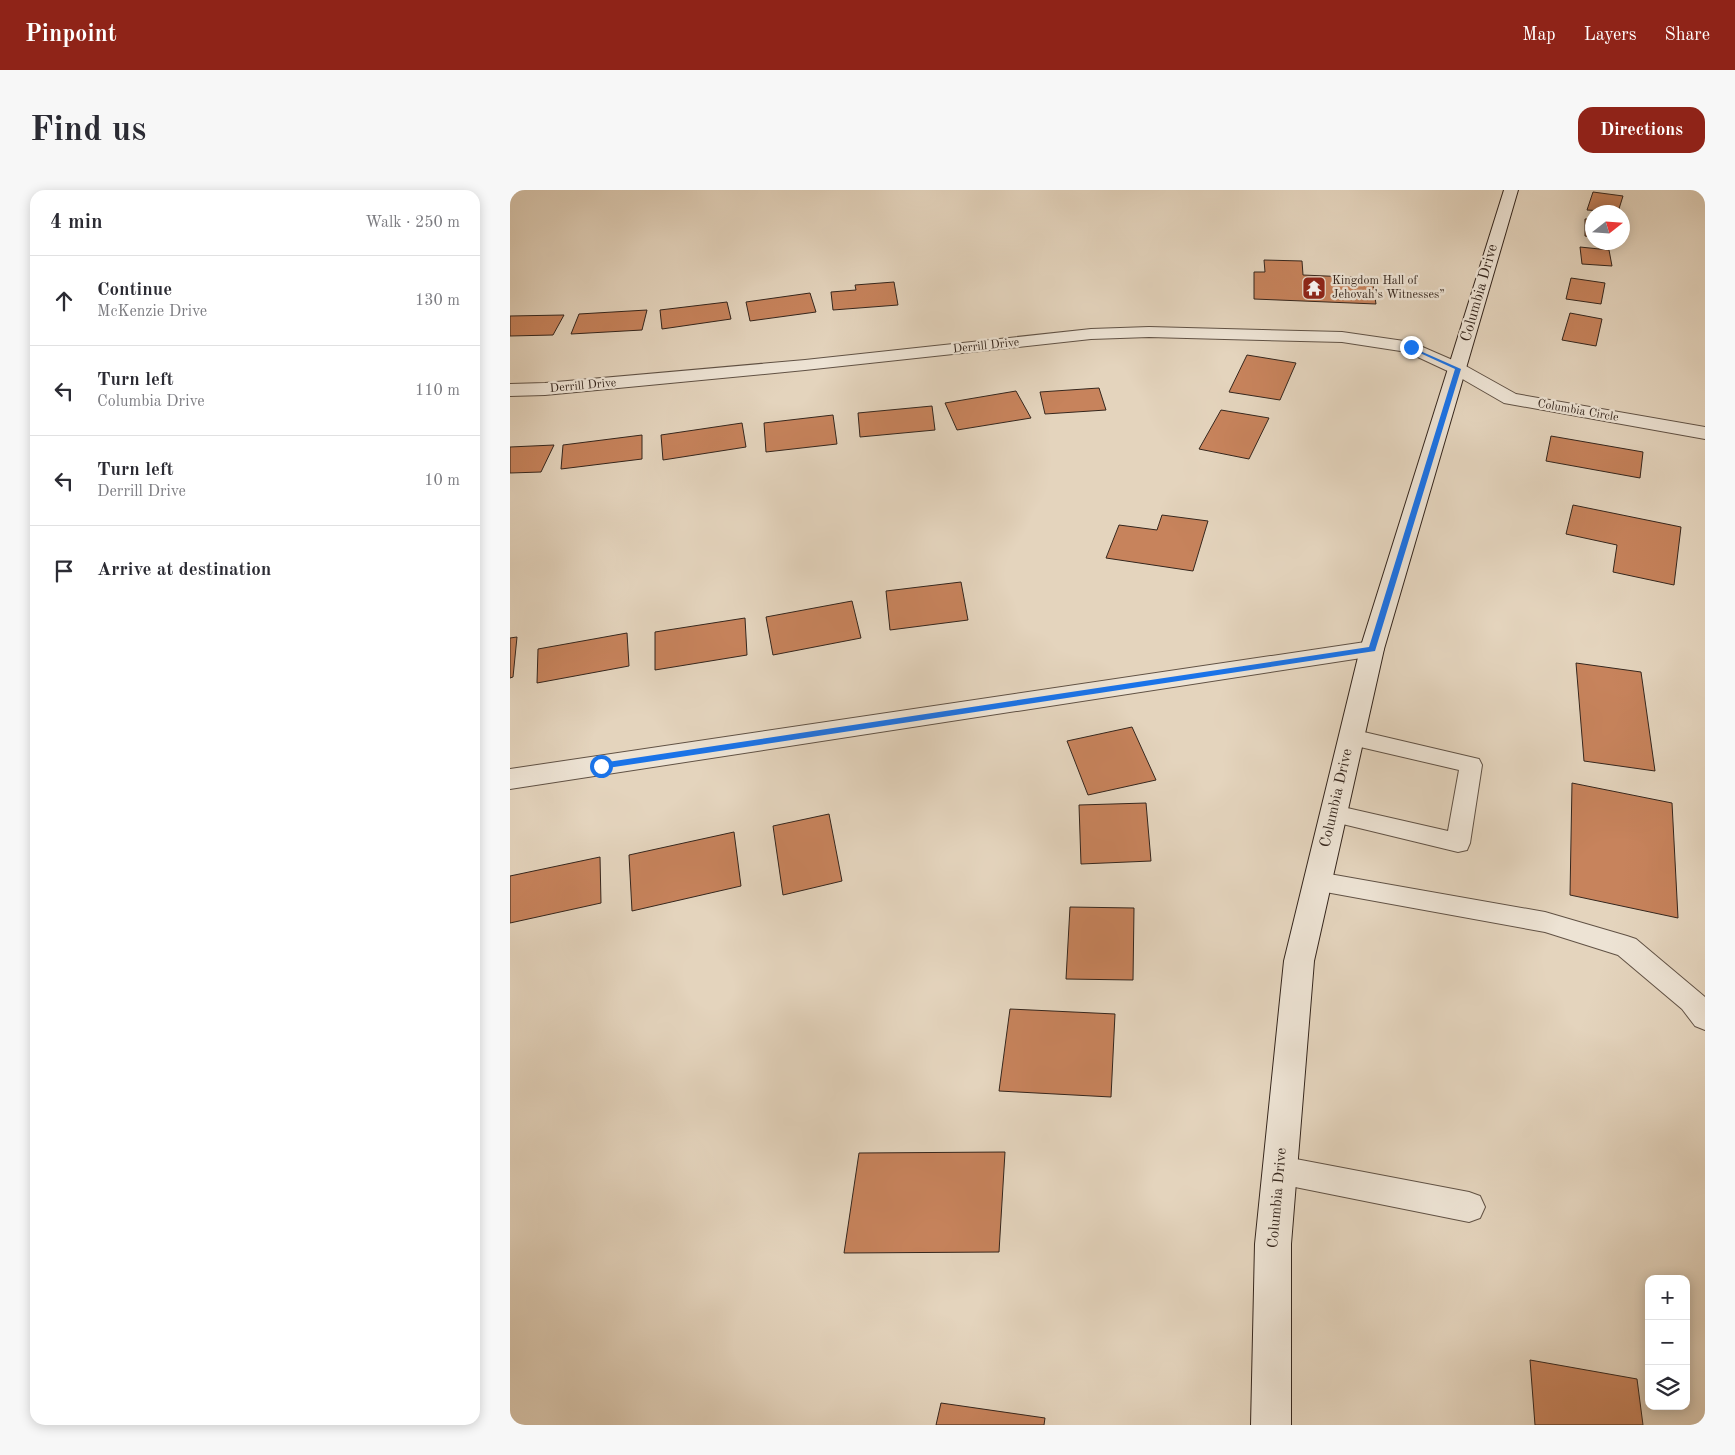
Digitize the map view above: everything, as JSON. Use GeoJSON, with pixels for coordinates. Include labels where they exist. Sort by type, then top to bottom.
{"type":"FeatureCollection","features":[{"type":"Feature","properties":{"kind":"street","name":"Columbia Drive"},"geometry":{"type":"LineString","coordinates":[[1271,1425],[1273,1244],[1299,961],[1372,649],[1511,190]]}},
{"type":"Feature","properties":{"kind":"street","name":"Derrill Drive"},"geometry":{"type":"LineString","coordinates":[[510,390],[545,389],[805,365],[1091,334],[1149,332],[1342,337],[1411,347],[1458,369]]}},
{"type":"Feature","properties":{"kind":"street","name":"Columbia Circle"},"geometry":{"type":"LineString","coordinates":[[1458,369],[1511,399],[1705,433]]}},
{"type":"Feature","properties":{"kind":"street"},"geometry":{"type":"LineString","coordinates":[[510,780],[1372,649]]}},
{"type":"Feature","properties":{"kind":"lane"},"geometry":{"type":"LineString","coordinates":[[1334,814],[1458,843],[1471,765],[1351,737]]}},
{"type":"Feature","properties":{"kind":"lane"},"geometry":{"type":"LineString","coordinates":[[1318,882],[1545,922],[1627,947],[1692,1001],[1705,1018]]}},
{"type":"Feature","properties":{"kind":"lane"},"geometry":{"type":"LineString","coordinates":[[1280,1170],[1469,1207]]}},
{"type":"Feature","properties":{"kind":"building"},"geometry":{"type":"Polygon","coordinates":[[[1593,192],[1623,196],[1620,205],[1589,205],[1593,192]]]}},
{"type":"Feature","properties":{"kind":"building"},"geometry":{"type":"Polygon","coordinates":[[[1580,247],[1585,248],[1585,250],[1609,250],[1612,266],[1582,264],[1580,247]]]}},
{"type":"Feature","properties":{"kind":"building","name":"Kingdom Hall of Jehovah’s Witnesses”"},"geometry":{"type":"Polygon","coordinates":[[[1264,260],[1302,261],[1303,275],[1372,278],[1376,304],[1254,299],[1254,272],[1265,272],[1264,260]]]}},
{"type":"Feature","properties":{"kind":"building"},"geometry":{"type":"Polygon","coordinates":[[[1571,278],[1605,283],[1601,304],[1566,299],[1571,278]]]}},
{"type":"Feature","properties":{"kind":"building"},"geometry":{"type":"Polygon","coordinates":[[[894,282],[898,305],[833,310],[831,292],[856,290],[855,285],[894,282]]]}},
{"type":"Feature","properties":{"kind":"building"},"geometry":{"type":"Polygon","coordinates":[[[810,293],[816,312],[750,321],[746,302],[810,293]]]}},
{"type":"Feature","properties":{"kind":"building"},"geometry":{"type":"Polygon","coordinates":[[[727,302],[731,319],[662,329],[660,310],[727,302]]]}},
{"type":"Feature","properties":{"kind":"building"},"geometry":{"type":"Polygon","coordinates":[[[647,310],[642,330],[571,334],[579,314],[647,310]]]}},
{"type":"Feature","properties":{"kind":"building"},"geometry":{"type":"Polygon","coordinates":[[[1570,313],[1602,319],[1596,346],[1562,340],[1570,313]]]}},
{"type":"Feature","properties":{"kind":"building"},"geometry":{"type":"Polygon","coordinates":[[[564,315],[553,335],[510,336],[510,316],[564,315]]]}},
{"type":"Feature","properties":{"kind":"building"},"geometry":{"type":"Polygon","coordinates":[[[1247,355],[1296,363],[1280,400],[1229,392],[1247,355]]]}},
{"type":"Feature","properties":{"kind":"building"},"geometry":{"type":"Polygon","coordinates":[[[1099,388],[1106,410],[1045,414],[1040,392],[1099,388]]]}},
{"type":"Feature","properties":{"kind":"building"},"geometry":{"type":"Polygon","coordinates":[[[1016,391],[1031,418],[957,430],[945,403],[1016,391]]]}},
{"type":"Feature","properties":{"kind":"building"},"geometry":{"type":"Polygon","coordinates":[[[932,406],[935,430],[860,437],[858,413],[932,406]]]}},
{"type":"Feature","properties":{"kind":"building"},"geometry":{"type":"Polygon","coordinates":[[[1221,410],[1269,418],[1249,459],[1199,449],[1221,410]]]}},
{"type":"Feature","properties":{"kind":"building"},"geometry":{"type":"Polygon","coordinates":[[[833,415],[837,444],[766,452],[764,423],[833,415]]]}},
{"type":"Feature","properties":{"kind":"building"},"geometry":{"type":"Polygon","coordinates":[[[742,423],[746,447],[663,460],[661,435],[742,423]]]}},
{"type":"Feature","properties":{"kind":"building"},"geometry":{"type":"Polygon","coordinates":[[[642,435],[642,459],[561,469],[563,445],[642,435]]]}},
{"type":"Feature","properties":{"kind":"building"},"geometry":{"type":"Polygon","coordinates":[[[1551,436],[1643,452],[1640,478],[1546,461],[1551,436]]]}},
{"type":"Feature","properties":{"kind":"building"},"geometry":{"type":"Polygon","coordinates":[[[554,445],[541,472],[510,473],[510,447],[554,445]]]}},
{"type":"Feature","properties":{"kind":"building"},"geometry":{"type":"Polygon","coordinates":[[[1573,505],[1681,527],[1674,585],[1613,572],[1617,545],[1566,534],[1573,505]]]}},
{"type":"Feature","properties":{"kind":"building"},"geometry":{"type":"Polygon","coordinates":[[[1162,515],[1208,521],[1193,571],[1106,558],[1119,525],[1157,530],[1162,515]]]}},
{"type":"Feature","properties":{"kind":"building"},"geometry":{"type":"Polygon","coordinates":[[[961,582],[968,620],[890,630],[886,591],[961,582]]]}},
{"type":"Feature","properties":{"kind":"building"},"geometry":{"type":"Polygon","coordinates":[[[852,601],[861,638],[773,655],[766,617],[852,601]]]}},
{"type":"Feature","properties":{"kind":"building"},"geometry":{"type":"Polygon","coordinates":[[[745,618],[747,655],[655,670],[655,632],[745,618]]]}},
{"type":"Feature","properties":{"kind":"building"},"geometry":{"type":"Polygon","coordinates":[[[627,633],[629,666],[537,683],[538,649],[627,633]]]}},
{"type":"Feature","properties":{"kind":"building"},"geometry":{"type":"Polygon","coordinates":[[[517,637],[513,677],[510,678],[510,638],[517,637]]]}},
{"type":"Feature","properties":{"kind":"building"},"geometry":{"type":"Polygon","coordinates":[[[1576,663],[1641,672],[1655,771],[1584,761],[1576,663]]]}},
{"type":"Feature","properties":{"kind":"building"},"geometry":{"type":"Polygon","coordinates":[[[1132,727],[1156,780],[1088,795],[1067,741],[1132,727]]]}},
{"type":"Feature","properties":{"kind":"building"},"geometry":{"type":"Polygon","coordinates":[[[1572,783],[1672,803],[1678,918],[1570,895],[1572,783]]]}},
{"type":"Feature","properties":{"kind":"building"},"geometry":{"type":"Polygon","coordinates":[[[1146,803],[1151,861],[1081,864],[1079,805],[1146,803]]]}},
{"type":"Feature","properties":{"kind":"building"},"geometry":{"type":"Polygon","coordinates":[[[829,814],[842,881],[783,895],[773,826],[829,814]]]}},
{"type":"Feature","properties":{"kind":"building"},"geometry":{"type":"Polygon","coordinates":[[[734,832],[741,886],[632,911],[629,855],[734,832]]]}},
{"type":"Feature","properties":{"kind":"building"},"geometry":{"type":"Polygon","coordinates":[[[600,857],[601,903],[510,923],[510,876],[600,857]]]}},
{"type":"Feature","properties":{"kind":"building"},"geometry":{"type":"Polygon","coordinates":[[[1070,907],[1134,908],[1133,980],[1066,979],[1070,907]]]}},
{"type":"Feature","properties":{"kind":"building"},"geometry":{"type":"Polygon","coordinates":[[[1010,1009],[1115,1014],[1111,1097],[999,1091],[1010,1009]]]}},
{"type":"Feature","properties":{"kind":"building"},"geometry":{"type":"Polygon","coordinates":[[[1005,1152],[999,1252],[844,1253],[859,1153],[1005,1152]]]}},
{"type":"Feature","properties":{"kind":"building"},"geometry":{"type":"Polygon","coordinates":[[[1530,1360],[1637,1379],[1643,1425],[1535,1425],[1530,1360]]]}},
{"type":"Feature","properties":{"kind":"building"},"geometry":{"type":"Polygon","coordinates":[[[941,1403],[1045,1418],[1044,1425],[936,1425],[941,1403]]]}},
{"type":"Feature","properties":{"kind":"place","name":"Kingdom Hall of Jehovah’s Witnesses”"},"geometry":{"type":"Point","coordinates":[1314,288]}},
{"type":"Feature","properties":{"kind":"route"},"geometry":{"type":"LineString","coordinates":[[601,766],[1372,649],[1458,369],[1411,347]]}}]}
